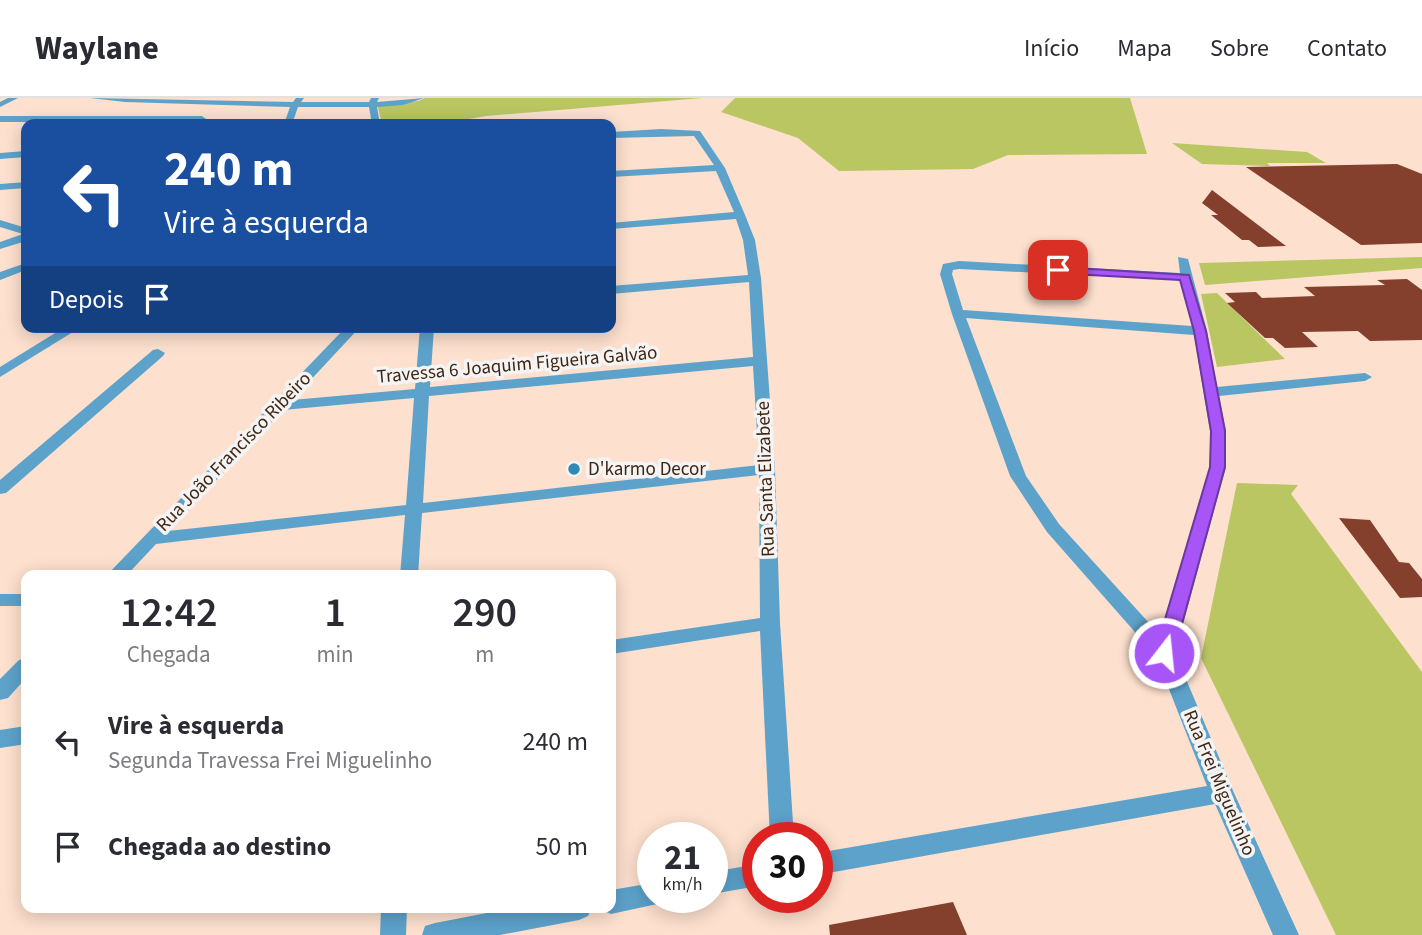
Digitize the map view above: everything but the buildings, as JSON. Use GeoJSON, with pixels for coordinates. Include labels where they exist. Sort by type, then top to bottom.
{"type":"FeatureCollection","features":[{"type":"Feature","properties":{"kind":"street"},"geometry":{"type":"LineString","coordinates":[[0,105],[14,98]]}},
{"type":"Feature","properties":{"kind":"street"},"geometry":{"type":"LineString","coordinates":[[94,98],[408,102],[420,98]]}},
{"type":"Feature","properties":{"kind":"street"},"geometry":{"type":"LineString","coordinates":[[72,119],[110,99]]}},
{"type":"Feature","properties":{"kind":"street"},"geometry":{"type":"LineString","coordinates":[[204,119],[219,101]]}},
{"type":"Feature","properties":{"kind":"street"},"geometry":{"type":"LineString","coordinates":[[290,119],[297,101]]}},
{"type":"Feature","properties":{"kind":"street"},"geometry":{"type":"LineString","coordinates":[[374,101],[376,119]]}},
{"type":"Feature","properties":{"kind":"street"},"geometry":{"type":"LineString","coordinates":[[0,119],[21,120]]}},
{"type":"Feature","properties":{"kind":"street","name":"Rua Santa Elizabete"},"geometry":{"type":"LineString","coordinates":[[616,135],[669,131],[696,133],[720,168],[750,240],[755,278],[767,469],[770,623],[781,822]]}},
{"type":"Feature","properties":{"kind":"street"},"geometry":{"type":"LineString","coordinates":[[0,156],[21,154]]}},
{"type":"Feature","properties":{"kind":"street"},"geometry":{"type":"LineString","coordinates":[[616,174],[720,168]]}},
{"type":"Feature","properties":{"kind":"street"},"geometry":{"type":"LineString","coordinates":[[0,187],[21,185]]}},
{"type":"Feature","properties":{"kind":"street"},"geometry":{"type":"LineString","coordinates":[[616,226],[740,215]]}},
{"type":"Feature","properties":{"kind":"street"},"geometry":{"type":"LineString","coordinates":[[0,223],[21,230]]}},
{"type":"Feature","properties":{"kind":"street"},"geometry":{"type":"LineString","coordinates":[[0,246],[21,239]]}},
{"type":"Feature","properties":{"kind":"street"},"geometry":{"type":"LineString","coordinates":[[1164,653],[1218,467],[1218,431],[1200,331],[1182,259]]}},
{"type":"Feature","properties":{"kind":"street","name":"Rua Frei Miguelinho"},"geometry":{"type":"LineString","coordinates":[[1185,277],[959,265],[947,267],[946,274],[958,314],[1018,476],[1053,528],[1164,653],[1222,793],[1286,935]]}},
{"type":"Feature","properties":{"kind":"street"},"geometry":{"type":"LineString","coordinates":[[0,276],[21,268]]}},
{"type":"Feature","properties":{"kind":"street"},"geometry":{"type":"LineString","coordinates":[[616,290],[755,278]]}},
{"type":"Feature","properties":{"kind":"street"},"geometry":{"type":"LineString","coordinates":[[958,314],[1200,331]]}},
{"type":"Feature","properties":{"kind":"street"},"geometry":{"type":"LineString","coordinates":[[0,373],[65,333]]}},
{"type":"Feature","properties":{"kind":"street","name":"Rua João Francisco Ribeiro"},"geometry":{"type":"LineString","coordinates":[[121,570],[348,333]]}},
{"type":"Feature","properties":{"kind":"street"},"geometry":{"type":"LineString","coordinates":[[409,570],[427,333]]}},
{"type":"Feature","properties":{"kind":"street"},"geometry":{"type":"LineString","coordinates":[[0,489],[158,353]]}},
{"type":"Feature","properties":{"kind":"street","name":"Travessa 6 Joaquim Figueira Galvão"},"geometry":{"type":"LineString","coordinates":[[278,406],[761,361]]}},
{"type":"Feature","properties":{"kind":"street"},"geometry":{"type":"LineString","coordinates":[[1210,392],[1365,377]]}},
{"type":"Feature","properties":{"kind":"street"},"geometry":{"type":"LineString","coordinates":[[150,539],[767,469]]}},
{"type":"Feature","properties":{"kind":"street"},"geometry":{"type":"LineString","coordinates":[[0,600],[21,600]]}},
{"type":"Feature","properties":{"kind":"street"},"geometry":{"type":"LineString","coordinates":[[616,647],[770,623]]}},
{"type":"Feature","properties":{"kind":"street"},"geometry":{"type":"LineString","coordinates":[[0,692],[21,670]]}},
{"type":"Feature","properties":{"kind":"street"},"geometry":{"type":"LineString","coordinates":[[0,739],[21,736]]}},
{"type":"Feature","properties":{"kind":"street"},"geometry":{"type":"LineString","coordinates":[[833,861],[1222,793]]}},
{"type":"Feature","properties":{"kind":"street"},"geometry":{"type":"LineString","coordinates":[[616,901],[637,898]]}},
{"type":"Feature","properties":{"kind":"street"},"geometry":{"type":"LineString","coordinates":[[393,935],[394,913]]}},
{"type":"Feature","properties":{"kind":"street"},"geometry":{"type":"LineString","coordinates":[[435,935],[552,913]]}},
{"type":"Feature","properties":{"kind":"green space"},"geometry":{"type":"Polygon","coordinates":[[[425,98],[702,98],[469,119],[381,119],[377,104],[418,101],[425,98]]]}},
{"type":"Feature","properties":{"kind":"green space"},"geometry":{"type":"Polygon","coordinates":[[[735,98],[1130,98],[1147,154],[1008,155],[973,169],[839,171],[798,138],[721,112],[735,98]]]}},
{"type":"Feature","properties":{"kind":"green space"},"geometry":{"type":"Polygon","coordinates":[[[1172,143],[1307,152],[1326,163],[1267,163],[1270,166],[1202,164],[1172,143]]]}},
{"type":"Feature","properties":{"kind":"green space"},"geometry":{"type":"Polygon","coordinates":[[[1422,257],[1422,268],[1205,285],[1199,263],[1422,257]]]}},
{"type":"Feature","properties":{"kind":"green space"},"geometry":{"type":"Polygon","coordinates":[[[1217,293],[1285,359],[1217,367],[1201,294],[1217,293]]]}},
{"type":"Feature","properties":{"kind":"green space"},"geometry":{"type":"Polygon","coordinates":[[[1237,483],[1298,485],[1291,494],[1422,672],[1422,935],[1336,935],[1201,658],[1237,483]]]}},
{"type":"Feature","properties":{"kind":"place","name":"D'karmo Decor"},"geometry":{"type":"Point","coordinates":[574,469]}},
{"type":"Feature","properties":{"kind":"route"},"geometry":{"type":"LineString","coordinates":[[1058,270],[1185,277],[1200,331],[1218,431],[1218,467],[1164,653]]}}]}
